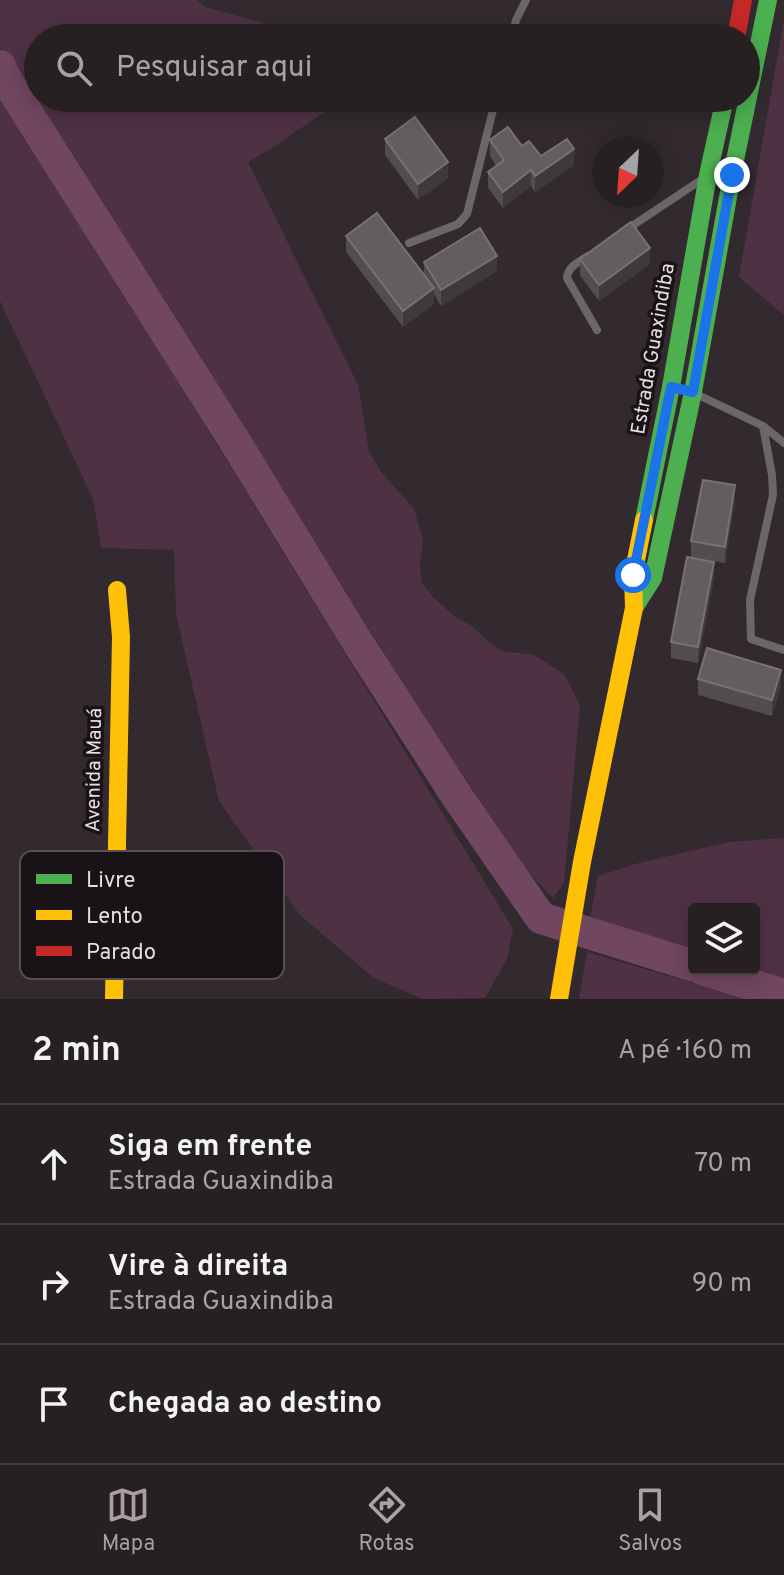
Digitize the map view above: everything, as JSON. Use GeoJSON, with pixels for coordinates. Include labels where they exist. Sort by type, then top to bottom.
{"type":"FeatureCollection","features":[{"type":"Feature","properties":{"kind":"street"},"geometry":{"type":"LineString","coordinates":[[739,24],[743,0]]}},
{"type":"Feature","properties":{"kind":"street","name":"Estrada Guaxindiba"},"geometry":{"type":"LineString","coordinates":[[760,39],[768,0]]}},
{"type":"Feature","properties":{"kind":"street","name":"Estrada Guaxindiba"},"geometry":{"type":"LineString","coordinates":[[559,999],[613,704],[634,608],[633,575],[722,112]]}},
{"type":"Feature","properties":{"kind":"street","name":"Estrada Guaxindiba"},"geometry":{"type":"LineString","coordinates":[[634,608],[653,578],[693,392],[745,112]]}},
{"type":"Feature","properties":{"kind":"street","name":"Avenida Mauá"},"geometry":{"type":"LineString","coordinates":[[117,590],[121,637],[117,851]]}},
{"type":"Feature","properties":{"kind":"street","name":"Avenida Mauá"},"geometry":{"type":"LineString","coordinates":[[114,979],[114,999]]}},
{"type":"Feature","properties":{"kind":"lane"},"geometry":{"type":"LineString","coordinates":[[515,24],[526,0]]}},
{"type":"Feature","properties":{"kind":"lane"},"geometry":{"type":"LineString","coordinates":[[409,243],[458,224],[467,214],[492,112]]}},
{"type":"Feature","properties":{"kind":"lane"},"geometry":{"type":"LineString","coordinates":[[621,233],[708,175],[732,175]]}},
{"type":"Feature","properties":{"kind":"lane"},"geometry":{"type":"LineString","coordinates":[[597,250],[572,266],[567,278],[597,330]]}},
{"type":"Feature","properties":{"kind":"lane"},"geometry":{"type":"LineString","coordinates":[[671,387],[693,392],[763,426],[784,443]]}},
{"type":"Feature","properties":{"kind":"lane"},"geometry":{"type":"LineString","coordinates":[[763,426],[773,495],[750,600],[751,639],[784,650]]}},
{"type":"Feature","properties":{"kind":"shaded area"},"geometry":{"type":"Polygon","coordinates":[[[0,0],[197,0],[205,7],[268,24],[24,24],[24,97],[0,48],[0,0]]]}},
{"type":"Feature","properties":{"kind":"shaded area"},"geometry":{"type":"Polygon","coordinates":[[[784,19],[784,315],[739,277],[784,19]]]}},
{"type":"Feature","properties":{"kind":"shaded area"},"geometry":{"type":"Polygon","coordinates":[[[0,87],[513,929],[507,959],[485,998],[423,999],[374,978],[300,915],[284,892],[284,851],[255,851],[219,801],[176,614],[174,550],[101,548],[93,499],[0,301],[0,87]]]}},
{"type":"Feature","properties":{"kind":"shaded area"},"geometry":{"type":"Polygon","coordinates":[[[34,112],[325,112],[248,162],[358,385],[369,452],[381,472],[414,509],[423,538],[422,583],[454,616],[472,626],[502,651],[534,655],[564,674],[580,706],[564,883],[553,898],[531,875],[515,865],[253,442],[34,112]]]}},
{"type":"Feature","properties":{"kind":"shaded area"},"geometry":{"type":"Polygon","coordinates":[[[784,838],[784,981],[760,973],[760,903],[688,903],[688,950],[590,919],[598,876],[729,842],[784,838]]]}},
{"type":"Feature","properties":{"kind":"shaded area"},"geometry":{"type":"Polygon","coordinates":[[[587,952],[748,999],[579,999],[587,952]]]}},
{"type":"Feature","properties":{"kind":"building"},"geometry":{"type":"Polygon","coordinates":[[[415,117],[448,162],[418,184],[385,139],[415,117]]]}},
{"type":"Feature","properties":{"kind":"building"},"geometry":{"type":"Polygon","coordinates":[[[508,127],[522,146],[529,141],[541,156],[567,139],[574,149],[535,176],[531,170],[503,192],[488,172],[504,160],[490,140],[508,127]]]}},
{"type":"Feature","properties":{"kind":"building"},"geometry":{"type":"Polygon","coordinates":[[[377,213],[434,288],[403,311],[346,236],[377,213]]]}},
{"type":"Feature","properties":{"kind":"building"},"geometry":{"type":"Polygon","coordinates":[[[631,222],[650,248],[599,285],[580,259],[631,222]]]}},
{"type":"Feature","properties":{"kind":"building"},"geometry":{"type":"Polygon","coordinates":[[[480,228],[497,256],[441,290],[424,262],[480,228]]]}},
{"type":"Feature","properties":{"kind":"building"},"geometry":{"type":"Polygon","coordinates":[[[703,480],[735,485],[725,547],[691,541],[703,480]]]}},
{"type":"Feature","properties":{"kind":"building"},"geometry":{"type":"Polygon","coordinates":[[[687,557],[714,562],[698,647],[671,642],[687,557]]]}},
{"type":"Feature","properties":{"kind":"building"},"geometry":{"type":"Polygon","coordinates":[[[707,648],[781,670],[772,700],[698,679],[707,648]]]}},
{"type":"Feature","properties":{"kind":"waterway"},"geometry":{"type":"LineString","coordinates":[[0,66],[24,108]]}},
{"type":"Feature","properties":{"kind":"waterway"},"geometry":{"type":"LineString","coordinates":[[27,112],[358,643],[458,798],[541,918],[688,964]]}},
{"type":"Feature","properties":{"kind":"waterway"},"geometry":{"type":"LineString","coordinates":[[721,975],[784,995]]}},
{"type":"Feature","properties":{"kind":"traffic: fast"},"geometry":{"type":"LineString","coordinates":[[760,39],[768,0]]}},
{"type":"Feature","properties":{"kind":"traffic: fast"},"geometry":{"type":"LineString","coordinates":[[644,520],[722,112]]}},
{"type":"Feature","properties":{"kind":"traffic: fast"},"geometry":{"type":"LineString","coordinates":[[634,608],[653,578],[693,392],[745,112]]}},
{"type":"Feature","properties":{"kind":"traffic: slow"},"geometry":{"type":"LineString","coordinates":[[559,999],[582,862],[634,608],[633,575],[644,520]]}},
{"type":"Feature","properties":{"kind":"traffic: slow"},"geometry":{"type":"LineString","coordinates":[[117,590],[121,637],[117,851]]}},
{"type":"Feature","properties":{"kind":"traffic: slow"},"geometry":{"type":"LineString","coordinates":[[114,979],[114,999]]}},
{"type":"Feature","properties":{"kind":"traffic: jam"},"geometry":{"type":"LineString","coordinates":[[739,24],[743,0]]}},
{"type":"Feature","properties":{"kind":"route"},"geometry":{"type":"LineString","coordinates":[[633,575],[671,387],[693,392],[732,175]]}}]}
